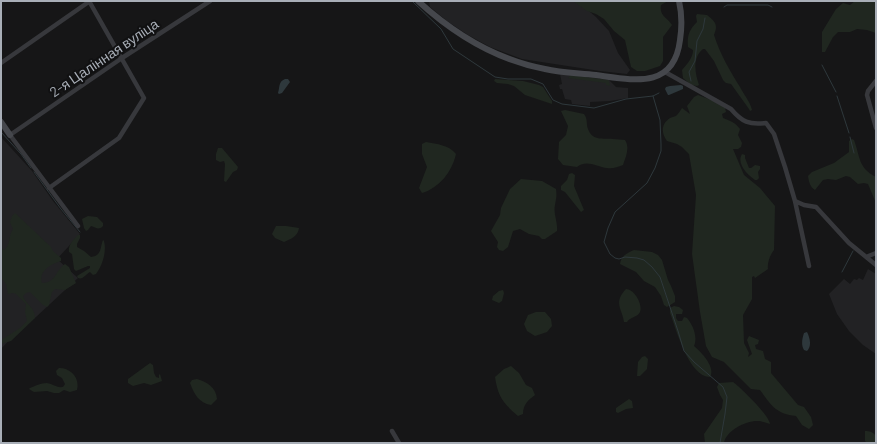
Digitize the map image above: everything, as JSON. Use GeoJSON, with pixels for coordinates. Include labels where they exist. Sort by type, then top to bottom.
{"type":"FeatureCollection","features":[{"type":"Feature","properties":{"kind":"main road"},"geometry":{"type":"LineString","coordinates":[[418,1],[440,21],[456,32],[492,51],[530,66],[546,70],[634,80],[652,78],[665,72],[674,63],[682,27],[679,1]]}},
{"type":"Feature","properties":{"kind":"main road"},"geometry":{"type":"LineString","coordinates":[[1,122],[10,135]]}},
{"type":"Feature","properties":{"kind":"street"},"geometry":{"type":"LineString","coordinates":[[1,63],[89,1],[144,98],[119,138],[49,188]]}},
{"type":"Feature","properties":{"kind":"street","name":"2-я Цалінная вуліца"},"geometry":{"type":"LineString","coordinates":[[10,135],[122,58],[210,1]]}},
{"type":"Feature","properties":{"kind":"street"},"geometry":{"type":"LineString","coordinates":[[665,72],[731,109],[745,122],[752,124],[766,123],[774,134],[779,145],[796,201],[809,266]]}},
{"type":"Feature","properties":{"kind":"street"},"geometry":{"type":"LineString","coordinates":[[876,81],[868,91],[867,95],[876,128]]}},
{"type":"Feature","properties":{"kind":"street"},"geometry":{"type":"LineString","coordinates":[[10,135],[78,226]]}},
{"type":"Feature","properties":{"kind":"street"},"geometry":{"type":"LineString","coordinates":[[796,201],[804,205],[816,207],[849,243],[876,265]]}},
{"type":"Feature","properties":{"kind":"street"},"geometry":{"type":"LineString","coordinates":[[866,256],[876,253]]}},
{"type":"Feature","properties":{"kind":"street"},"geometry":{"type":"LineString","coordinates":[[392,431],[399,443]]}},
{"type":"Feature","properties":{"kind":"shaded area"},"geometry":{"type":"Polygon","coordinates":[[[429,1],[577,1],[596,17],[609,31],[618,53],[630,70],[627,74],[522,59],[490,47],[468,35],[430,7],[429,1]]]}},
{"type":"Feature","properties":{"kind":"shaded area"},"geometry":{"type":"Polygon","coordinates":[[[573,1],[668,1],[661,5],[661,12],[672,25],[663,37],[663,61],[660,66],[645,71],[637,71],[631,67],[625,40],[614,31],[604,19],[587,11],[573,1]]]}},
{"type":"Feature","properties":{"kind":"shaded area"},"geometry":{"type":"Polygon","coordinates":[[[855,1],[876,1],[876,33],[857,29],[850,32],[838,32],[833,37],[825,52],[822,52],[822,32],[836,9],[843,3],[850,5],[855,1]]]}},
{"type":"Feature","properties":{"kind":"shaded area"},"geometry":{"type":"Polygon","coordinates":[[[697,14],[707,15],[714,22],[716,29],[714,35],[719,49],[752,110],[750,111],[731,84],[726,83],[723,80],[714,61],[705,49],[703,49],[697,57],[695,66],[699,85],[691,85],[683,78],[682,70],[693,53],[693,50],[688,47],[688,40],[690,31],[697,22],[697,14]]]}},
{"type":"Feature","properties":{"kind":"shaded area"},"geometry":{"type":"Polygon","coordinates":[[[560,74],[609,80],[616,87],[628,88],[628,98],[590,102],[590,106],[572,104],[571,100],[565,99],[562,89],[560,89],[559,85],[562,84],[560,74]]]}},
{"type":"Feature","properties":{"kind":"shaded area"},"geometry":{"type":"Polygon","coordinates":[[[571,75],[608,80],[610,86],[606,85],[606,83],[568,78],[571,75]]]}},
{"type":"Feature","properties":{"kind":"shaded area"},"geometry":{"type":"Polygon","coordinates":[[[285,79],[288,79],[290,82],[282,93],[279,94],[280,83],[285,79]]]}},
{"type":"Feature","properties":{"kind":"shaded area"},"geometry":{"type":"Polygon","coordinates":[[[495,79],[523,81],[539,85],[543,87],[552,101],[552,104],[525,95],[514,86],[497,83],[494,81],[495,79]]]}},
{"type":"Feature","properties":{"kind":"shaded area"},"geometry":{"type":"Polygon","coordinates":[[[670,86],[683,86],[683,89],[669,95],[665,89],[666,87],[670,86]]]}},
{"type":"Feature","properties":{"kind":"shaded area"},"geometry":{"type":"Polygon","coordinates":[[[698,95],[714,101],[725,108],[726,112],[722,114],[723,118],[734,123],[740,129],[738,135],[742,143],[741,147],[738,149],[733,149],[744,175],[760,188],[775,206],[774,250],[769,259],[768,269],[755,278],[754,276],[752,277],[752,299],[743,315],[744,343],[749,353],[748,357],[752,354],[747,340],[749,336],[759,340],[758,344],[755,345],[756,349],[763,351],[765,359],[771,362],[771,373],[798,405],[804,407],[811,417],[813,425],[809,429],[802,425],[796,416],[783,413],[775,408],[760,390],[751,389],[724,362],[712,357],[706,346],[692,254],[696,195],[689,154],[677,144],[667,141],[663,132],[667,120],[676,116],[682,108],[690,114],[687,106],[694,97],[698,95]]]}},
{"type":"Feature","properties":{"kind":"shaded area"},"geometry":{"type":"Polygon","coordinates":[[[565,110],[584,114],[587,127],[590,133],[595,137],[602,139],[625,140],[627,149],[623,165],[615,168],[609,168],[592,164],[584,164],[577,167],[563,165],[558,159],[559,142],[566,135],[568,126],[561,111],[565,110]]]}},
{"type":"Feature","properties":{"kind":"shaded area"},"geometry":{"type":"Polygon","coordinates":[[[1,137],[32,171],[53,201],[80,234],[57,259],[78,278],[14,335],[1,349],[1,137]]]}},
{"type":"Feature","properties":{"kind":"shaded area"},"geometry":{"type":"Polygon","coordinates":[[[852,139],[854,140],[863,166],[876,177],[876,203],[868,184],[858,184],[850,177],[846,176],[836,180],[823,180],[815,190],[810,184],[808,176],[812,172],[834,163],[849,152],[849,141],[852,139]]]}},
{"type":"Feature","properties":{"kind":"shaded area"},"geometry":{"type":"Polygon","coordinates":[[[426,142],[446,147],[456,154],[448,173],[444,178],[434,187],[422,193],[419,188],[427,167],[422,154],[422,144],[426,142]]]}},
{"type":"Feature","properties":{"kind":"shaded area"},"geometry":{"type":"Polygon","coordinates":[[[218,148],[222,148],[238,167],[226,182],[224,181],[224,161],[220,162],[216,160],[218,148]]]}},
{"type":"Feature","properties":{"kind":"shaded area"},"geometry":{"type":"Polygon","coordinates":[[[742,154],[745,155],[749,168],[755,165],[760,166],[758,172],[759,178],[757,180],[752,178],[744,169],[741,162],[742,154]]]}},
{"type":"Feature","properties":{"kind":"shaded area"},"geometry":{"type":"Polygon","coordinates":[[[572,173],[575,175],[574,186],[584,210],[581,212],[565,192],[561,190],[561,186],[567,180],[569,174],[572,173]]]}},
{"type":"Feature","properties":{"kind":"shaded area"},"geometry":{"type":"Polygon","coordinates":[[[521,179],[542,181],[556,189],[555,212],[557,231],[545,239],[542,239],[539,236],[529,234],[520,229],[513,231],[508,247],[503,251],[499,250],[497,247],[498,242],[491,231],[500,215],[501,208],[510,189],[521,179]]]}},
{"type":"Feature","properties":{"kind":"shaded area"},"geometry":{"type":"Polygon","coordinates":[[[15,213],[61,258],[61,261],[46,269],[42,275],[42,283],[53,279],[65,264],[69,267],[76,283],[65,290],[55,289],[52,292],[49,305],[47,307],[30,292],[26,293],[23,296],[34,311],[35,318],[11,341],[1,344],[3,339],[20,328],[27,321],[25,312],[26,304],[16,294],[8,294],[6,284],[1,278],[1,248],[4,250],[8,246],[13,229],[10,222],[15,213]]]}},
{"type":"Feature","properties":{"kind":"shaded area"},"geometry":{"type":"Polygon","coordinates":[[[88,216],[97,217],[103,223],[103,226],[98,228],[91,226],[86,231],[82,219],[88,216]]]}},
{"type":"Feature","properties":{"kind":"shaded area"},"geometry":{"type":"Polygon","coordinates":[[[276,226],[299,228],[295,236],[284,242],[275,238],[272,234],[276,226]]]}},
{"type":"Feature","properties":{"kind":"shaded area"},"geometry":{"type":"Polygon","coordinates":[[[78,235],[80,235],[80,238],[77,247],[91,257],[99,253],[103,240],[105,245],[103,259],[96,274],[93,275],[90,272],[83,278],[78,278],[77,276],[90,268],[90,266],[76,271],[74,269],[72,254],[69,252],[71,243],[78,235]]]}},
{"type":"Feature","properties":{"kind":"shaded area"},"geometry":{"type":"Polygon","coordinates":[[[634,250],[652,252],[658,255],[662,260],[675,296],[675,302],[667,307],[664,305],[661,296],[655,287],[644,281],[636,272],[620,264],[623,257],[634,250]]]}},
{"type":"Feature","properties":{"kind":"shaded area"},"geometry":{"type":"Polygon","coordinates":[[[868,269],[876,274],[876,354],[863,345],[849,331],[837,314],[829,294],[844,279],[850,284],[854,279],[857,280],[859,278],[863,280],[868,269]]]}},
{"type":"Feature","properties":{"kind":"shaded area"},"geometry":{"type":"Polygon","coordinates":[[[626,289],[635,294],[641,309],[638,315],[627,322],[624,322],[619,302],[626,289]]]}},
{"type":"Feature","properties":{"kind":"shaded area"},"geometry":{"type":"Polygon","coordinates":[[[503,290],[504,293],[502,301],[499,303],[492,300],[493,296],[499,291],[503,290]]]}},
{"type":"Feature","properties":{"kind":"shaded area"},"geometry":{"type":"Polygon","coordinates":[[[674,306],[683,310],[682,314],[676,314],[678,321],[682,321],[684,317],[687,318],[691,324],[695,335],[694,346],[707,360],[711,369],[710,377],[702,375],[696,369],[684,351],[670,313],[670,308],[674,306]]]}},
{"type":"Feature","properties":{"kind":"shaded area"},"geometry":{"type":"Polygon","coordinates":[[[536,312],[545,312],[551,319],[552,326],[547,332],[535,336],[527,331],[524,324],[528,315],[536,312]]]}},
{"type":"Feature","properties":{"kind":"shaded area"},"geometry":{"type":"Polygon","coordinates":[[[807,332],[810,347],[807,351],[804,350],[802,342],[804,333],[807,332]]]}},
{"type":"Feature","properties":{"kind":"shaded area"},"geometry":{"type":"Polygon","coordinates":[[[645,356],[648,359],[647,369],[640,376],[637,376],[638,362],[645,356]]]}},
{"type":"Feature","properties":{"kind":"shaded area"},"geometry":{"type":"Polygon","coordinates":[[[150,363],[153,365],[156,377],[159,378],[160,374],[162,381],[151,385],[144,383],[133,386],[128,383],[128,379],[150,363]]]}},
{"type":"Feature","properties":{"kind":"shaded area"},"geometry":{"type":"Polygon","coordinates":[[[511,366],[519,373],[526,385],[532,388],[535,395],[526,403],[523,414],[518,416],[502,399],[495,377],[504,369],[511,366]]]}},
{"type":"Feature","properties":{"kind":"shaded area"},"geometry":{"type":"Polygon","coordinates":[[[59,368],[63,368],[74,374],[78,386],[77,390],[70,392],[64,390],[59,393],[54,393],[47,391],[34,392],[29,389],[47,383],[63,387],[65,384],[62,378],[57,375],[56,371],[59,368]]]}},
{"type":"Feature","properties":{"kind":"shaded area"},"geometry":{"type":"Polygon","coordinates":[[[197,379],[207,383],[215,391],[217,399],[211,405],[200,400],[193,391],[190,383],[192,380],[197,379]]]}},
{"type":"Feature","properties":{"kind":"shaded area"},"geometry":{"type":"Polygon","coordinates":[[[733,382],[760,408],[770,424],[752,421],[742,425],[728,434],[724,443],[705,443],[704,434],[722,408],[723,400],[717,387],[719,383],[733,382]]]}},
{"type":"Feature","properties":{"kind":"shaded area"},"geometry":{"type":"Polygon","coordinates":[[[629,399],[632,401],[633,408],[626,409],[618,413],[616,412],[616,408],[629,399]]]}},
{"type":"Feature","properties":{"kind":"shaded area"},"geometry":{"type":"Polygon","coordinates":[[[865,431],[871,432],[876,436],[876,443],[867,443],[865,441],[865,431]]]}},
{"type":"Feature","properties":{"kind":"waterway"},"geometry":{"type":"LineString","coordinates":[[412,1],[441,29],[453,49],[495,77],[508,79],[531,79],[543,84],[553,100],[562,104],[594,108],[626,99],[653,96],[659,93]]}},
{"type":"Feature","properties":{"kind":"waterway"},"geometry":{"type":"LineString","coordinates":[[724,7],[727,5],[768,5],[772,7]]}},
{"type":"Feature","properties":{"kind":"waterway"},"geometry":{"type":"LineString","coordinates":[[691,81],[689,72],[695,61],[697,41],[703,29],[705,18]]}},
{"type":"Feature","properties":{"kind":"waterway"},"geometry":{"type":"LineString","coordinates":[[822,65],[836,92]]}},
{"type":"Feature","properties":{"kind":"waterway"},"geometry":{"type":"LineString","coordinates":[[653,96],[660,120],[661,151],[655,168],[647,183],[615,212],[604,242],[610,254],[615,258],[619,259],[625,257],[644,260],[660,277],[684,351],[694,362],[723,387],[727,397],[720,443]]}},
{"type":"Feature","properties":{"kind":"waterway"},"geometry":{"type":"LineString","coordinates":[[837,96],[849,133]]}},
{"type":"Feature","properties":{"kind":"waterway"},"geometry":{"type":"LineString","coordinates":[[1,132],[21,154],[31,168]]}},
{"type":"Feature","properties":{"kind":"waterway"},"geometry":{"type":"LineString","coordinates":[[850,137],[854,153]]}},
{"type":"Feature","properties":{"kind":"waterway"},"geometry":{"type":"LineString","coordinates":[[34,172],[80,232]]}},
{"type":"Feature","properties":{"kind":"waterway"},"geometry":{"type":"LineString","coordinates":[[842,272],[853,251]]}}]}
